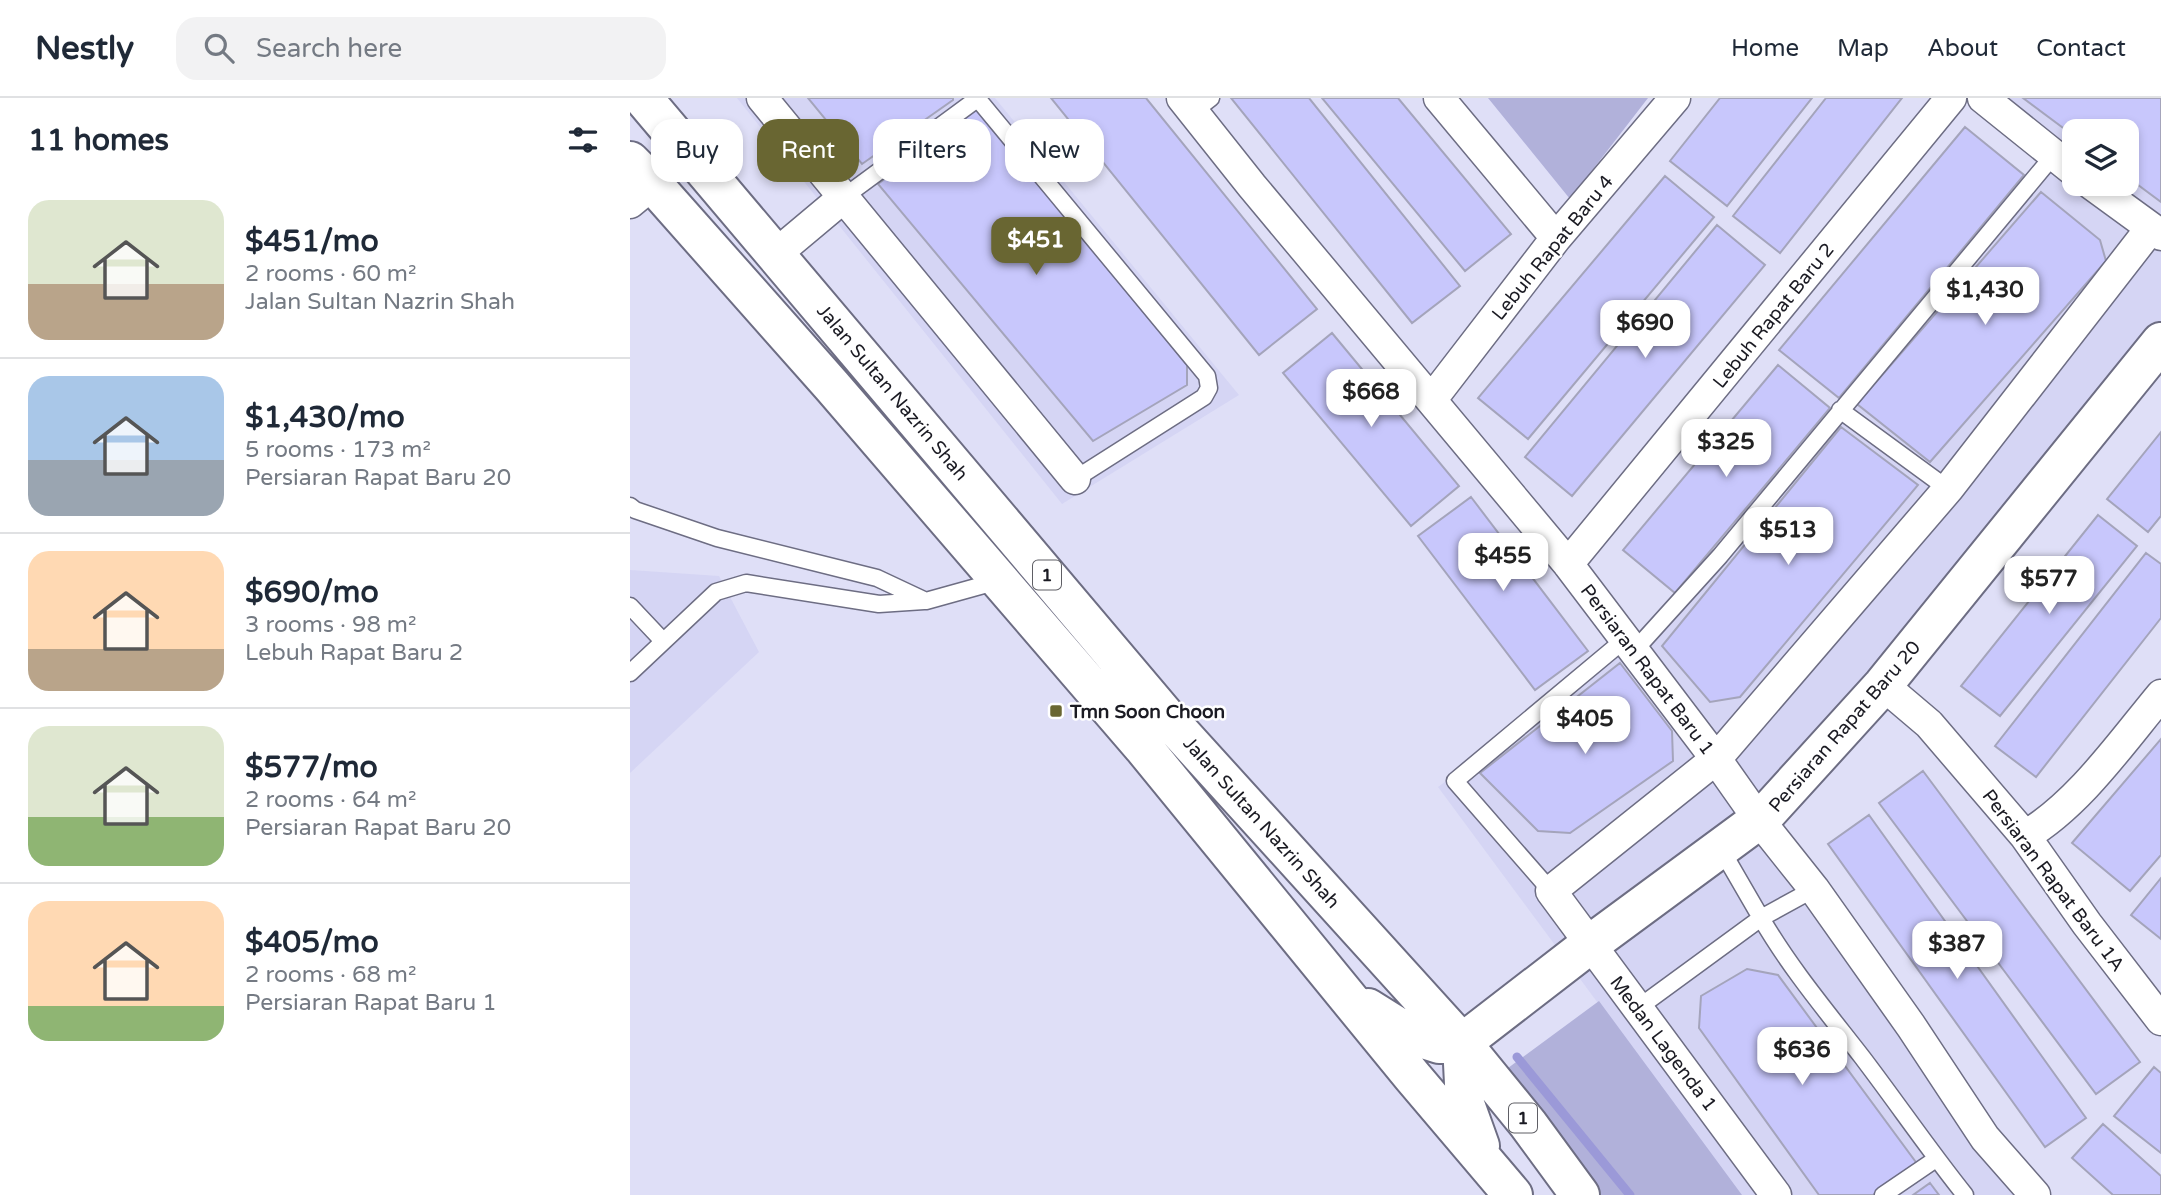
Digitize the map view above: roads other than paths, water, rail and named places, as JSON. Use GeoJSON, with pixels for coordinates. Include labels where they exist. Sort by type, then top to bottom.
{"type":"FeatureCollection","features":[{"type":"Feature","properties":{"kind":"main road","name":"Jalan Sultan Nazrin Shah"},"geometry":{"type":"LineString","coordinates":[[643,98],[1169,720],[1462,1043],[1528,1124],[1580,1195]]}},
{"type":"Feature","properties":{"kind":"main road","name":"Jalan Sultan Nazrin Shah"},"geometry":{"type":"LineString","coordinates":[[638,183],[832,386],[1143,747],[1513,1195]]}},
{"type":"Feature","properties":{"kind":"main road","name":"Persiaran Rapat Baru 20"},"geometry":{"type":"LineString","coordinates":[[1462,1043],[1589,945],[1759,820],[1883,685],[2161,342]]}},
{"type":"Feature","properties":{"kind":"main road"},"geometry":{"type":"LineString","coordinates":[[1344,992],[1411,1035],[1439,1044],[1462,1043],[1465,1104],[1489,1166]]}},
{"type":"Feature","properties":{"kind":"street"},"geometry":{"type":"LineString","coordinates":[[762,98],[1075,479]]}},
{"type":"Feature","properties":{"kind":"street"},"geometry":{"type":"LineString","coordinates":[[1439,98],[1556,238]]}},
{"type":"Feature","properties":{"kind":"street","name":"Lebuh Rapat Baru 4"},"geometry":{"type":"LineString","coordinates":[[1432,399],[1556,238],[1675,98]]}},
{"type":"Feature","properties":{"kind":"street","name":"Lebuh Rapat Baru 2"},"geometry":{"type":"LineString","coordinates":[[1568,564],[1951,98]]}},
{"type":"Feature","properties":{"kind":"street"},"geometry":{"type":"LineString","coordinates":[[1983,98],[2062,162]]}},
{"type":"Feature","properties":{"kind":"street","name":"Persiaran Rapat Baru 1"},"geometry":{"type":"LineString","coordinates":[[1195,103],[1252,186],[1568,564],[1759,820],[1814,889],[1986,1138],[2035,1195]]}},
{"type":"Feature","properties":{"kind":"street"},"geometry":{"type":"LineString","coordinates":[[1550,891],[1716,759],[1948,489],[2156,231],[2108,196]]}},
{"type":"Feature","properties":{"kind":"street"},"geometry":{"type":"LineString","coordinates":[[776,254],[844,197]]}},
{"type":"Feature","properties":{"kind":"street","name":"Persiaran Rapat Baru 1A"},"geometry":{"type":"LineString","coordinates":[[1883,685],[1929,724],[2025,836],[2087,924],[2161,1020]]}},
{"type":"Feature","properties":{"kind":"street"},"geometry":{"type":"LineString","coordinates":[[2025,836],[2045,825],[2074,799],[2161,695]]}},
{"type":"Feature","properties":{"kind":"street","name":"Medan Lagenda 1"},"geometry":{"type":"LineString","coordinates":[[1550,891],[1776,1195]]}},
{"type":"Feature","properties":{"kind":"lane"},"geometry":{"type":"LineString","coordinates":[[844,197],[977,98],[1207,376],[1209,388],[1204,397],[1075,479]]}},
{"type":"Feature","properties":{"kind":"lane"},"geometry":{"type":"LineString","coordinates":[[1550,891],[1455,781],[1629,645],[1720,556],[1840,410],[2062,164]]}},
{"type":"Feature","properties":{"kind":"lane"},"geometry":{"type":"LineString","coordinates":[[1840,410],[1948,489]]}},
{"type":"Feature","properties":{"kind":"lane"},"geometry":{"type":"LineString","coordinates":[[630,506],[717,538],[877,578],[926,601]]}},
{"type":"Feature","properties":{"kind":"lane"},"geometry":{"type":"LineString","coordinates":[[630,673],[716,592],[746,583],[878,604],[926,601],[998,581]]}},
{"type":"Feature","properties":{"kind":"lane"},"geometry":{"type":"LineString","coordinates":[[630,606],[663,641]]}},
{"type":"Feature","properties":{"kind":"lane"},"geometry":{"type":"LineString","coordinates":[[1721,849],[1781,952],[1965,1195]]}},
{"type":"Feature","properties":{"kind":"lane"},"geometry":{"type":"LineString","coordinates":[[1638,1007],[1761,918],[1814,889]]}},
{"type":"Feature","properties":{"kind":"lane"},"geometry":{"type":"LineString","coordinates":[[1883,1195],[1936,1159]]}},
{"type":"Feature","properties":{"kind":"waterway"},"geometry":{"type":"LineString","coordinates":[[1517,1057],[1630,1195]]}},
{"type":"Feature","properties":{"kind":"place","name":"Tmn Soon Choon"},"geometry":{"type":"Point","coordinates":[1056,711]}}]}
